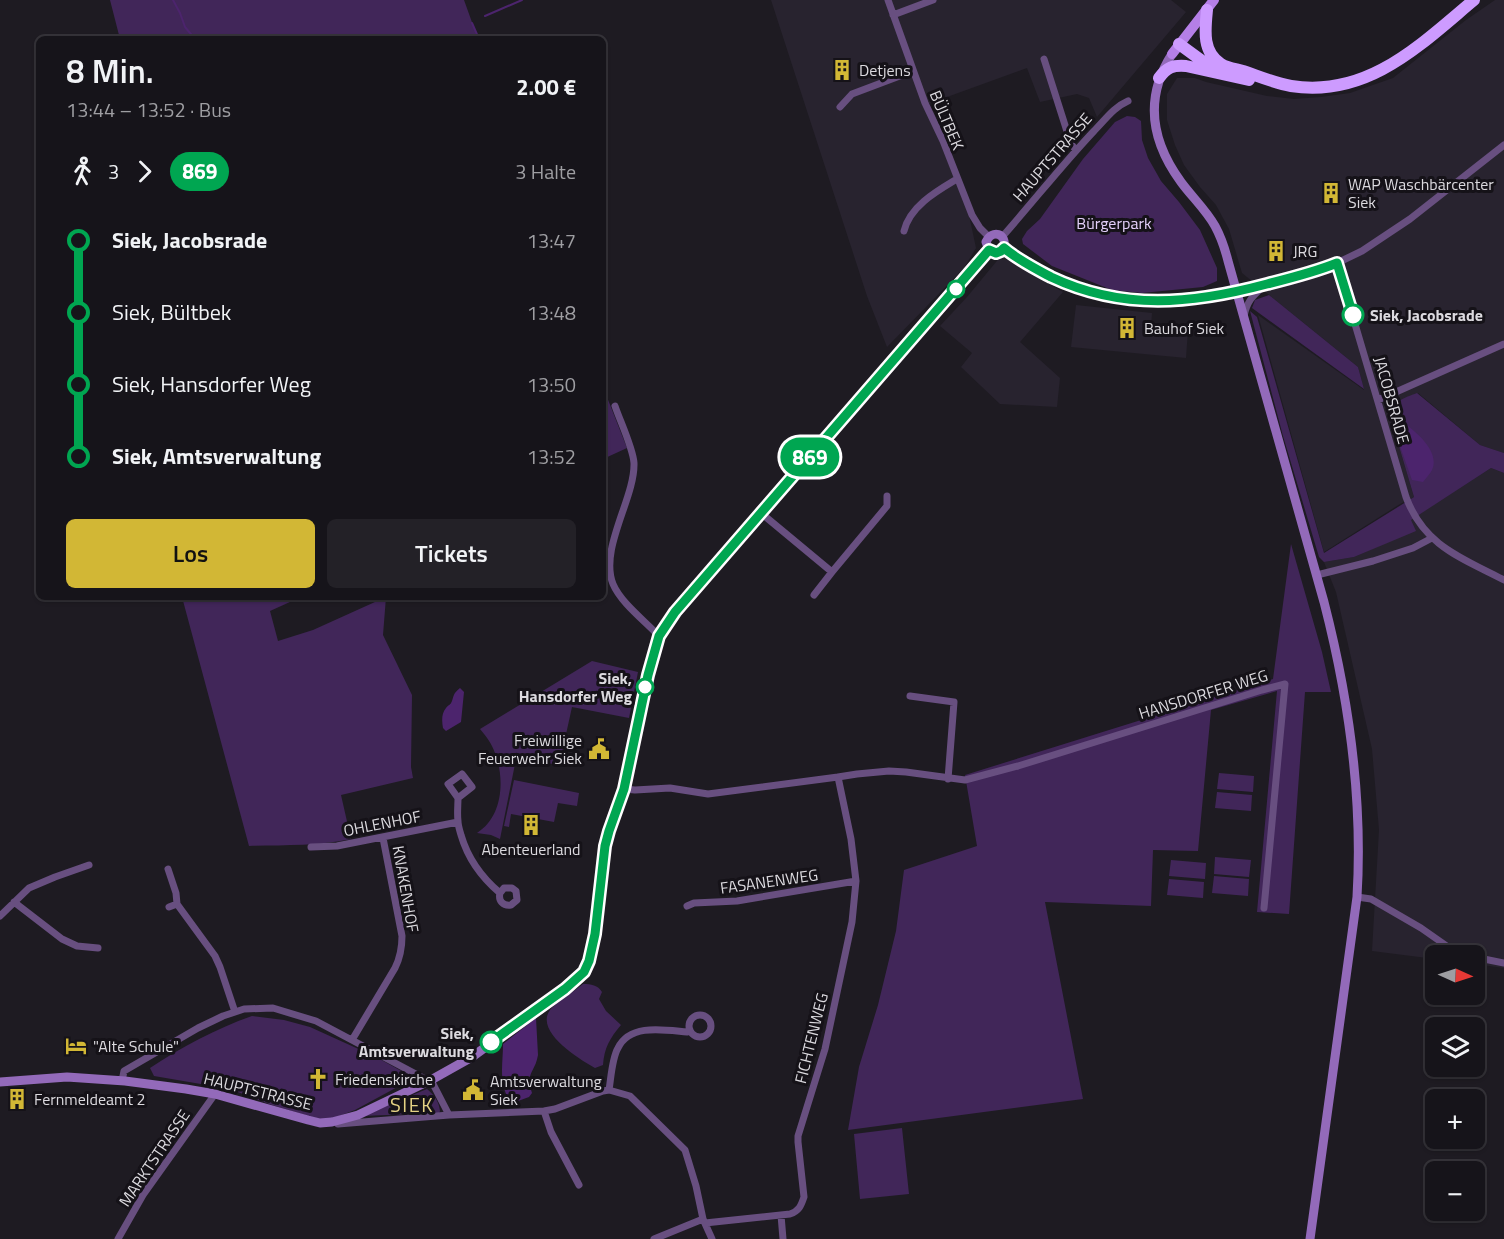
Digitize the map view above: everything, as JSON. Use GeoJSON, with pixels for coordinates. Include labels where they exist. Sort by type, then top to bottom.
{"type":"FeatureCollection","features":[{"type":"Feature","properties":{"kind":"highway"},"geometry":{"type":"LineString","coordinates":[[1159,78],[1170,67],[1186,66],[1267,84],[1330,87],[1349,83],[1389,66],[1412,51],[1474,0]]}},
{"type":"Feature","properties":{"kind":"highway"},"geometry":{"type":"LineString","coordinates":[[1211,5],[1205,40],[1214,58],[1223,65],[1282,84]]}},
{"type":"Feature","properties":{"kind":"highway"},"geometry":{"type":"LineString","coordinates":[[1175,49],[1179,62],[1186,66]]}},
{"type":"Feature","properties":{"kind":"highway"},"geometry":{"type":"LineString","coordinates":[[1175,49],[1220,70],[1264,78]]}},
{"type":"Feature","properties":{"kind":"main road"},"geometry":{"type":"LineString","coordinates":[[1175,49],[1211,5]]}},
{"type":"Feature","properties":{"kind":"street","name":"BÜLTBEK"},"geometry":{"type":"LineString","coordinates":[[888,0],[925,104],[943,141],[972,215],[989,237]]}},
{"type":"Feature","properties":{"kind":"street"},"geometry":{"type":"LineString","coordinates":[[893,15],[933,0]]}},
{"type":"Feature","properties":{"kind":"street"},"geometry":{"type":"LineString","coordinates":[[1175,49],[1159,78],[1154,103],[1155,124],[1160,144],[1174,171],[1215,227],[1223,243],[1337,652],[1354,759],[1359,865],[1357,897],[1310,1239]]}},
{"type":"Feature","properties":{"kind":"street"},"geometry":{"type":"LineString","coordinates":[[1044,59],[1071,144],[1076,150]]}},
{"type":"Feature","properties":{"kind":"street"},"geometry":{"type":"LineString","coordinates":[[840,107],[852,94],[914,71]]}},
{"type":"Feature","properties":{"kind":"street","name":"HAUPTSTRASSE"},"geometry":{"type":"LineString","coordinates":[[1002,237],[1076,150],[1117,106],[1128,101]]}},
{"type":"Feature","properties":{"kind":"street"},"geometry":{"type":"LineString","coordinates":[[1004,248],[1024,263],[1061,281],[1088,291],[1119,298],[1150,302],[1170,301],[1237,292],[1312,273],[1370,246],[1410,219],[1504,145]]}},
{"type":"Feature","properties":{"kind":"street"},"geometry":{"type":"LineString","coordinates":[[904,231],[906,223],[923,201],[957,178]]}},
{"type":"Feature","properties":{"kind":"street"},"geometry":{"type":"LineString","coordinates":[[997,234],[1002,237],[1005,242],[1001,251],[996,253],[989,250],[986,244],[989,237],[997,234]]}},
{"type":"Feature","properties":{"kind":"street","name":"HAUPTSTRASSE"},"geometry":{"type":"LineString","coordinates":[[0,1082],[67,1077],[122,1081],[215,1094],[320,1123],[332,1122],[358,1114],[472,1057],[565,989],[584,972],[593,946],[605,846],[624,789],[648,675],[659,636],[675,612],[989,250]]}},
{"type":"Feature","properties":{"kind":"street","name":"JACOBSRADE"},"geometry":{"type":"LineString","coordinates":[[1337,263],[1408,503],[1418,522],[1432,538],[1457,556],[1504,580]]}},
{"type":"Feature","properties":{"kind":"street"},"geometry":{"type":"LineString","coordinates":[[1244,316],[1251,297],[1265,285]]}},
{"type":"Feature","properties":{"kind":"street"},"geometry":{"type":"LineString","coordinates":[[1378,400],[1504,344]]}},
{"type":"Feature","properties":{"kind":"street"},"geometry":{"type":"LineString","coordinates":[[615,406],[634,463],[616,532],[611,556],[611,573],[613,583],[623,599],[659,636]]}},
{"type":"Feature","properties":{"kind":"street"},"geometry":{"type":"LineString","coordinates":[[814,595],[887,506],[887,496]]}},
{"type":"Feature","properties":{"kind":"street"},"geometry":{"type":"LineString","coordinates":[[761,513],[832,572]]}},
{"type":"Feature","properties":{"kind":"street"},"geometry":{"type":"LineString","coordinates":[[1317,575],[1373,561],[1425,543],[1432,538]]}},
{"type":"Feature","properties":{"kind":"street","name":"HANSDORFER WEG"},"geometry":{"type":"LineString","coordinates":[[624,789],[670,788],[708,794],[890,771],[965,780],[1018,766],[1285,684],[1264,908]]}},
{"type":"Feature","properties":{"kind":"street"},"geometry":{"type":"LineString","coordinates":[[910,696],[954,702],[948,778]]}},
{"type":"Feature","properties":{"kind":"street","name":"FICHTENWEG"},"geometry":{"type":"LineString","coordinates":[[781,1215],[796,1212],[804,1197],[798,1136],[825,1049],[852,922],[855,881],[850,839],[838,777]]}},
{"type":"Feature","properties":{"kind":"street"},"geometry":{"type":"LineString","coordinates":[[458,798],[458,822],[464,845],[473,863],[500,893]]}},
{"type":"Feature","properties":{"kind":"street","name":"OHLENHOF"},"geometry":{"type":"LineString","coordinates":[[311,848],[383,838],[458,822]]}},
{"type":"Feature","properties":{"kind":"street","name":"KNAKENHOF"},"geometry":{"type":"LineString","coordinates":[[352,1040],[395,968],[402,949],[402,936],[383,838]]}},
{"type":"Feature","properties":{"kind":"street"},"geometry":{"type":"LineString","coordinates":[[0,916],[29,888],[89,865]]}},
{"type":"Feature","properties":{"kind":"street"},"geometry":{"type":"LineString","coordinates":[[168,869],[176,893],[173,905],[215,956],[235,1012]]}},
{"type":"Feature","properties":{"kind":"street","name":"FASANENWEG"},"geometry":{"type":"LineString","coordinates":[[687,906],[694,903],[738,901],[855,881]]}},
{"type":"Feature","properties":{"kind":"street"},"geometry":{"type":"LineString","coordinates":[[1357,897],[1371,899],[1445,945]]}},
{"type":"Feature","properties":{"kind":"street"},"geometry":{"type":"LineString","coordinates":[[14,902],[62,939],[77,946],[98,948]]}},
{"type":"Feature","properties":{"kind":"street"},"geometry":{"type":"LineString","coordinates":[[1485,959],[1504,963]]}},
{"type":"Feature","properties":{"kind":"street"},"geometry":{"type":"LineString","coordinates":[[122,1081],[124,1071],[198,1028],[244,1009],[273,1008],[316,1021],[430,1080],[449,1115]]}},
{"type":"Feature","properties":{"kind":"street"},"geometry":{"type":"LineString","coordinates":[[609,1090],[617,1050],[627,1037],[639,1031],[687,1032],[690,1030]]}},
{"type":"Feature","properties":{"kind":"street"},"geometry":{"type":"LineString","coordinates":[[338,1124],[449,1115],[544,1111],[609,1090],[630,1096],[685,1150],[704,1221],[712,1239]]}},
{"type":"Feature","properties":{"kind":"street","name":"MARKTSTRASSE"},"geometry":{"type":"LineString","coordinates":[[118,1239],[143,1195],[215,1094]]}},
{"type":"Feature","properties":{"kind":"street"},"geometry":{"type":"LineString","coordinates":[[544,1111],[551,1132],[579,1185]]}},
{"type":"Feature","properties":{"kind":"street"},"geometry":{"type":"LineString","coordinates":[[654,1239],[704,1221],[781,1215],[783,1239]]}},
{"type":"Feature","properties":{"kind":"shaded area"},"geometry":{"type":"Polygon","coordinates":[[[771,0],[1171,0],[1186,12],[1097,117],[1089,98],[1077,94],[1040,102],[1027,68],[925,105],[969,215],[976,248],[964,268],[887,347],[867,296],[771,0]]]}},
{"type":"Feature","properties":{"kind":"shaded area"},"geometry":{"type":"Polygon","coordinates":[[[1495,0],[1504,0],[1504,453],[1480,445],[1418,393],[1390,416],[1414,497],[1324,552],[1258,315],[1364,390],[1358,367],[1242,273],[1229,229],[1216,205],[1184,165],[1175,145],[1167,120],[1167,94],[1177,78],[1195,78],[1267,96],[1294,99],[1350,93],[1393,78],[1495,0]]]}},
{"type":"Feature","properties":{"kind":"shaded area"},"geometry":{"type":"Polygon","coordinates":[[[1001,256],[1063,292],[1020,342],[1060,378],[1057,407],[1000,404],[961,367],[972,353],[940,326],[1001,256]]]}},
{"type":"Feature","properties":{"kind":"shaded area"},"geometry":{"type":"Polygon","coordinates":[[[1076,305],[1152,313],[1151,326],[1188,330],[1186,358],[1071,347],[1076,305]]]}},
{"type":"Feature","properties":{"kind":"shaded area"},"geometry":{"type":"Polygon","coordinates":[[[1407,425],[1427,444],[1433,457],[1432,470],[1423,482],[1412,480],[1396,435],[1398,427],[1407,425]]]}},
{"type":"Feature","properties":{"kind":"shaded area"},"geometry":{"type":"Polygon","coordinates":[[[1491,468],[1504,473],[1504,968],[1485,965],[1485,945],[1425,945],[1425,958],[1372,951],[1379,830],[1372,749],[1336,592],[1324,562],[1354,557],[1415,530],[1410,520],[1491,468]]]}},
{"type":"Feature","properties":{"kind":"shaded area"},"geometry":{"type":"Polygon","coordinates":[[[460,688],[464,692],[461,722],[446,731],[443,728],[443,713],[451,703],[455,692],[460,688]]]}},
{"type":"Feature","properties":{"kind":"shaded area"},"geometry":{"type":"Polygon","coordinates":[[[536,1018],[538,1055],[530,1076],[532,1093],[529,1097],[518,1101],[507,1096],[503,1083],[503,1044],[536,1018]]]}},
{"type":"Feature","properties":{"kind":"green space"},"geometry":{"type":"Polygon","coordinates":[[[110,0],[464,0],[477,36],[119,36],[110,0]]]}},
{"type":"Feature","properties":{"kind":"green space","name":"Bürgerpark"},"geometry":{"type":"Polygon","coordinates":[[[1127,116],[1141,121],[1142,140],[1148,158],[1161,181],[1200,230],[1217,268],[1217,281],[1203,287],[1142,293],[1112,290],[1052,266],[1023,244],[1022,239],[1027,231],[1040,219],[1083,159],[1115,122],[1127,116]]]}},
{"type":"Feature","properties":{"kind":"green space"},"geometry":{"type":"Polygon","coordinates":[[[1269,295],[1358,367],[1364,389],[1252,308],[1255,300],[1269,295]]]}},
{"type":"Feature","properties":{"kind":"green space"},"geometry":{"type":"Polygon","coordinates":[[[1250,311],[1257,317],[1324,553],[1414,497],[1390,416],[1396,403],[1417,393],[1480,445],[1504,453],[1504,473],[1491,468],[1411,520],[1416,531],[1354,557],[1324,562],[1319,557],[1283,436],[1250,311]]]}},
{"type":"Feature","properties":{"kind":"green space"},"geometry":{"type":"Polygon","coordinates":[[[606,395],[627,448],[606,458],[606,395]]]}},
{"type":"Feature","properties":{"kind":"green space"},"geometry":{"type":"Polygon","coordinates":[[[1291,544],[1331,692],[1305,692],[1289,914],[1257,912],[1277,691],[1211,710],[1198,851],[1153,850],[1151,906],[1045,902],[1083,1099],[848,1130],[859,1067],[878,1005],[896,931],[904,870],[977,846],[965,775],[1273,679],[1291,544]]]}},
{"type":"Feature","properties":{"kind":"green space"},"geometry":{"type":"Polygon","coordinates":[[[183,600],[294,600],[270,611],[278,641],[313,630],[379,600],[386,600],[383,635],[412,695],[411,767],[413,778],[341,795],[351,839],[313,844],[249,846],[183,600]]]}},
{"type":"Feature","properties":{"kind":"green space"},"geometry":{"type":"Polygon","coordinates":[[[592,661],[638,672],[629,718],[572,707],[561,757],[553,764],[516,759],[500,839],[477,833],[486,826],[497,808],[501,786],[495,753],[489,740],[480,729],[592,661]]]}},
{"type":"Feature","properties":{"kind":"green space"},"geometry":{"type":"Polygon","coordinates":[[[1219,773],[1254,776],[1253,792],[1217,789],[1219,773]]]}},
{"type":"Feature","properties":{"kind":"green space"},"geometry":{"type":"Polygon","coordinates":[[[514,780],[579,793],[577,806],[558,803],[554,822],[511,814],[509,827],[504,826],[514,780]]]}},
{"type":"Feature","properties":{"kind":"green space"},"geometry":{"type":"Polygon","coordinates":[[[1217,792],[1252,795],[1251,811],[1215,808],[1217,792]]]}},
{"type":"Feature","properties":{"kind":"green space"},"geometry":{"type":"Polygon","coordinates":[[[1215,857],[1251,860],[1249,877],[1214,874],[1215,857]]]}},
{"type":"Feature","properties":{"kind":"green space"},"geometry":{"type":"Polygon","coordinates":[[[1171,860],[1206,863],[1205,879],[1169,876],[1171,860]]]}},
{"type":"Feature","properties":{"kind":"green space"},"geometry":{"type":"Polygon","coordinates":[[[1214,876],[1249,879],[1248,896],[1212,893],[1214,876]]]}},
{"type":"Feature","properties":{"kind":"green space"},"geometry":{"type":"Polygon","coordinates":[[[1169,879],[1204,882],[1203,898],[1167,895],[1169,879]]]}},
{"type":"Feature","properties":{"kind":"green space"},"geometry":{"type":"Polygon","coordinates":[[[583,984],[594,985],[602,992],[599,999],[606,1011],[621,1025],[608,1044],[603,1065],[595,1068],[570,1052],[548,1027],[547,1018],[552,1007],[583,984]]]}},
{"type":"Feature","properties":{"kind":"green space"},"geometry":{"type":"Polygon","coordinates":[[[252,1016],[284,1020],[310,1027],[376,1057],[414,1078],[355,1110],[322,1120],[230,1089],[154,1076],[150,1068],[162,1060],[212,1033],[252,1016]]]}},
{"type":"Feature","properties":{"kind":"green space"},"geometry":{"type":"Polygon","coordinates":[[[427,1089],[437,1101],[439,1113],[361,1116],[427,1089]]]}},
{"type":"Feature","properties":{"kind":"green space"},"geometry":{"type":"Polygon","coordinates":[[[902,1128],[909,1194],[860,1199],[854,1134],[902,1128]]]}},
{"type":"Feature","properties":{"kind":"waterway"},"geometry":{"type":"LineString","coordinates":[[173,0],[185,27],[192,36]]}},
{"type":"Feature","properties":{"kind":"waterway"},"geometry":{"type":"LineString","coordinates":[[485,16],[522,0]]}},
{"type":"Feature","properties":{"kind":"waterway"},"geometry":{"type":"LineString","coordinates":[[472,23],[478,36]]}},
{"type":"Feature","properties":{"kind":"bus line","name":"869"},"geometry":{"type":"LineString","coordinates":[[491,1042],[574,982],[584,972],[589,961],[595,934],[605,846],[624,789],[648,675],[659,636],[675,612],[989,250],[996,253],[1004,248],[1031,267],[1088,291],[1150,302],[1229,294],[1312,273],[1337,263],[1353,315]]}},
{"type":"Feature","properties":{"kind":"place","name":"Detjens"},"geometry":{"type":"Point","coordinates":[842,70]}},
{"type":"Feature","properties":{"kind":"place","name":"WAP Waschbärcenter Siek"},"geometry":{"type":"Point","coordinates":[1331,193]}},
{"type":"Feature","properties":{"kind":"place","name":"JRG"},"geometry":{"type":"Point","coordinates":[1276,251]}},
{"type":"Feature","properties":{"kind":"place","name":"Siek, Jacobsrade"},"geometry":{"type":"Point","coordinates":[1353,315]}},
{"type":"Feature","properties":{"kind":"place","name":"Bauhof Siek"},"geometry":{"type":"Point","coordinates":[1127,328]}},
{"type":"Feature","properties":{"kind":"place","name":"Siek, Hansdorfer Weg"},"geometry":{"type":"Point","coordinates":[645,687]}},
{"type":"Feature","properties":{"kind":"place","name":"Freiwillige Feuerwehr Siek"},"geometry":{"type":"Point","coordinates":[599,749]}},
{"type":"Feature","properties":{"kind":"place","name":"Abenteuerland"},"geometry":{"type":"Point","coordinates":[531,825]}},
{"type":"Feature","properties":{"kind":"place","name":"Siek, Amtsverwaltung"},"geometry":{"type":"Point","coordinates":[491,1042]}},
{"type":"Feature","properties":{"kind":"place","name":"\"Alte Schule\""},"geometry":{"type":"Point","coordinates":[76,1046]}},
{"type":"Feature","properties":{"kind":"place","name":"Friedenskirche"},"geometry":{"type":"Point","coordinates":[318,1079]}},
{"type":"Feature","properties":{"kind":"place","name":"Amtsverwaltung Siek"},"geometry":{"type":"Point","coordinates":[473,1090]}},
{"type":"Feature","properties":{"kind":"place","name":"Fernmeldeamt 2"},"geometry":{"type":"Point","coordinates":[17,1099]}},
{"type":"Feature","properties":{"kind":"district","name":"SIEK"},"geometry":{"type":"Point","coordinates":[412,1105]}}]}
